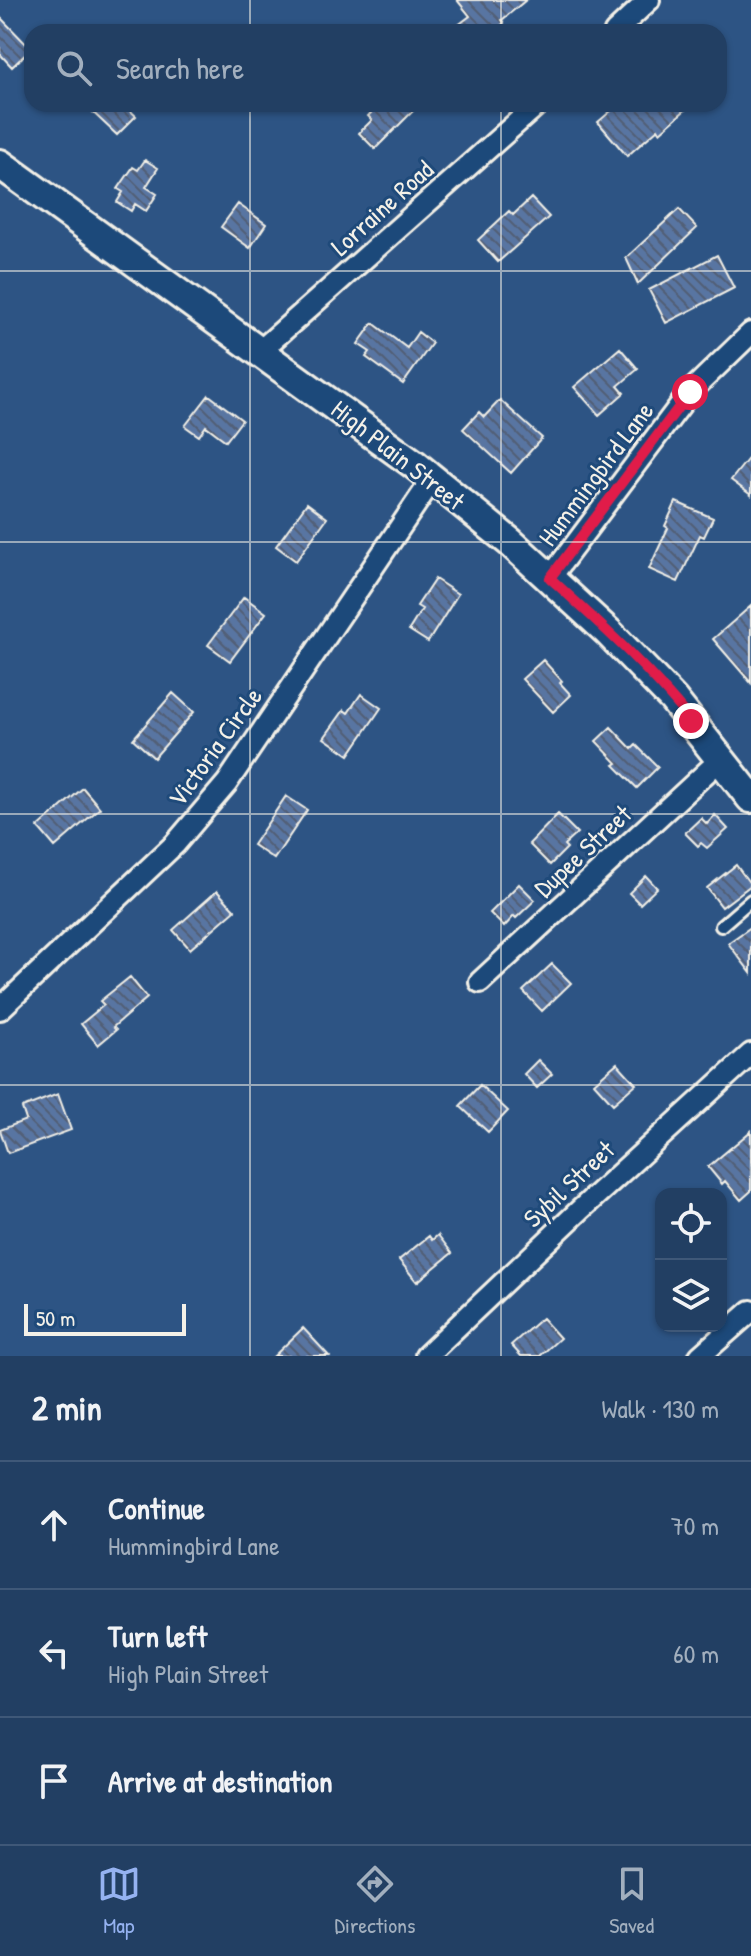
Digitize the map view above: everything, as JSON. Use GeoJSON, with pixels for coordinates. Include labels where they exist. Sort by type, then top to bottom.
{"type":"FeatureCollection","features":[{"type":"Feature","properties":{"kind":"main road","name":"High Plain Street"},"geometry":{"type":"LineString","coordinates":[[0,164],[414,464],[510,542],[608,632],[673,699],[751,798]]}},
{"type":"Feature","properties":{"kind":"street"},"geometry":{"type":"LineString","coordinates":[[624,24],[649,0]]}},
{"type":"Feature","properties":{"kind":"street","name":"Lorraine Road"},"geometry":{"type":"LineString","coordinates":[[260,351],[529,112]]}},
{"type":"Feature","properties":{"kind":"street","name":"Hummingbird Lane"},"geometry":{"type":"LineString","coordinates":[[550,578],[690,392],[751,333]]}},
{"type":"Feature","properties":{"kind":"street","name":"Victoria Circle"},"geometry":{"type":"LineString","coordinates":[[0,1009],[175,844],[227,783],[432,480]]}},
{"type":"Feature","properties":{"kind":"street","name":"Dupee Street"},"geometry":{"type":"LineString","coordinates":[[480,982],[722,758]]}},
{"type":"Feature","properties":{"kind":"street","name":"Sybil Street"},"geometry":{"type":"LineString","coordinates":[[426,1356],[751,1054]]}},
{"type":"Feature","properties":{"kind":"street"},"geometry":{"type":"LineString","coordinates":[[700,1356],[751,1311]]}},
{"type":"Feature","properties":{"kind":"lane"},"geometry":{"type":"LineString","coordinates":[[721,926],[751,900]]}},
{"type":"Feature","properties":{"kind":"building"},"geometry":{"type":"Polygon","coordinates":[[[457,0],[526,0],[502,20],[503,24],[460,24],[470,16],[457,0]]]}},
{"type":"Feature","properties":{"kind":"building"},"geometry":{"type":"Polygon","coordinates":[[[0,17],[24,42],[24,56],[12,67],[0,54],[0,17]]]}},
{"type":"Feature","properties":{"kind":"building"},"geometry":{"type":"Polygon","coordinates":[[[93,112],[132,112],[136,116],[117,135],[93,112]]]}},
{"type":"Feature","properties":{"kind":"building"},"geometry":{"type":"Polygon","coordinates":[[[372,112],[412,112],[375,149],[359,133],[372,120],[368,116],[372,112]]]}},
{"type":"Feature","properties":{"kind":"building"},"geometry":{"type":"Polygon","coordinates":[[[610,112],[683,112],[627,156],[598,122],[610,112]]]}},
{"type":"Feature","properties":{"kind":"building"},"geometry":{"type":"Polygon","coordinates":[[[145,160],[158,168],[146,187],[157,194],[146,211],[135,204],[131,211],[117,202],[123,192],[118,189],[133,167],[138,170],[145,160]]]}},
{"type":"Feature","properties":{"kind":"building"},"geometry":{"type":"Polygon","coordinates":[[[531,198],[549,217],[498,262],[478,240],[509,211],[513,215],[531,198]]]}},
{"type":"Feature","properties":{"kind":"building"},"geometry":{"type":"Polygon","coordinates":[[[238,204],[266,224],[250,248],[221,227],[238,204]]]}},
{"type":"Feature","properties":{"kind":"building"},"geometry":{"type":"Polygon","coordinates":[[[679,209],[697,228],[638,284],[626,258],[679,209]]]}},
{"type":"Feature","properties":{"kind":"building"},"geometry":{"type":"Polygon","coordinates":[[[717,255],[734,288],[666,323],[649,290],[717,255]]]}},
{"type":"Feature","properties":{"kind":"building"},"geometry":{"type":"Polygon","coordinates":[[[373,323],[407,348],[418,332],[432,343],[403,384],[366,357],[370,352],[358,344],[373,323]]]}},
{"type":"Feature","properties":{"kind":"building"},"geometry":{"type":"Polygon","coordinates":[[[620,348],[638,369],[618,386],[624,393],[599,415],[574,387],[620,348]]]}},
{"type":"Feature","properties":{"kind":"building"},"geometry":{"type":"Polygon","coordinates":[[[209,395],[242,420],[226,441],[206,426],[199,436],[185,426],[209,395]]]}},
{"type":"Feature","properties":{"kind":"building"},"geometry":{"type":"Polygon","coordinates":[[[500,400],[542,438],[511,473],[463,429],[479,412],[484,417],[500,400]]]}},
{"type":"Feature","properties":{"kind":"building"},"geometry":{"type":"Polygon","coordinates":[[[751,455],[751,495],[731,480],[751,455]]]}},
{"type":"Feature","properties":{"kind":"building"},"geometry":{"type":"Polygon","coordinates":[[[676,502],[713,518],[704,537],[700,535],[678,582],[649,569],[676,502]]]}},
{"type":"Feature","properties":{"kind":"building"},"geometry":{"type":"Polygon","coordinates":[[[307,503],[327,518],[296,561],[276,546],[307,503]]]}},
{"type":"Feature","properties":{"kind":"building"},"geometry":{"type":"Polygon","coordinates":[[[435,579],[458,594],[428,642],[409,630],[422,609],[417,606],[435,579]]]}},
{"type":"Feature","properties":{"kind":"building"},"geometry":{"type":"Polygon","coordinates":[[[244,597],[266,613],[230,661],[208,645],[244,597]]]}},
{"type":"Feature","properties":{"kind":"building"},"geometry":{"type":"Polygon","coordinates":[[[751,606],[751,683],[713,639],[751,606]]]}},
{"type":"Feature","properties":{"kind":"building"},"geometry":{"type":"Polygon","coordinates":[[[543,660],[571,695],[553,712],[522,679],[543,660]]]}},
{"type":"Feature","properties":{"kind":"building"},"geometry":{"type":"Polygon","coordinates":[[[173,693],[194,712],[154,758],[133,739],[173,693]]]}},
{"type":"Feature","properties":{"kind":"building"},"geometry":{"type":"Polygon","coordinates":[[[361,694],[381,708],[349,755],[324,738],[344,710],[348,713],[361,694]]]}},
{"type":"Feature","properties":{"kind":"building"},"geometry":{"type":"Polygon","coordinates":[[[611,727],[632,749],[636,745],[658,767],[637,788],[596,741],[611,727]]]}},
{"type":"Feature","properties":{"kind":"building"},"geometry":{"type":"Polygon","coordinates":[[[83,788],[100,808],[55,847],[38,827],[83,788]]]}},
{"type":"Feature","properties":{"kind":"building"},"geometry":{"type":"Polygon","coordinates":[[[286,796],[307,810],[274,859],[253,845],[286,796]]]}},
{"type":"Feature","properties":{"kind":"building"},"geometry":{"type":"Polygon","coordinates":[[[558,814],[577,833],[550,865],[529,844],[558,814]]]}},
{"type":"Feature","properties":{"kind":"building"},"geometry":{"type":"Polygon","coordinates":[[[715,815],[728,829],[707,848],[701,843],[698,846],[685,833],[701,818],[707,824],[715,815]]]}},
{"type":"Feature","properties":{"kind":"building"},"geometry":{"type":"Polygon","coordinates":[[[736,865],[751,885],[722,907],[707,888],[736,865]]]}},
{"type":"Feature","properties":{"kind":"building"},"geometry":{"type":"Polygon","coordinates":[[[646,876],[657,888],[640,904],[629,893],[646,876]]]}},
{"type":"Feature","properties":{"kind":"building"},"geometry":{"type":"Polygon","coordinates":[[[519,884],[535,900],[504,927],[490,913],[519,884]]]}},
{"type":"Feature","properties":{"kind":"building"},"geometry":{"type":"Polygon","coordinates":[[[217,891],[235,910],[190,949],[173,930],[217,891]]]}},
{"type":"Feature","properties":{"kind":"building"},"geometry":{"type":"Polygon","coordinates":[[[751,927],[751,973],[728,943],[751,927]]]}},
{"type":"Feature","properties":{"kind":"building"},"geometry":{"type":"Polygon","coordinates":[[[552,964],[571,983],[542,1011],[523,991],[552,964]]]}},
{"type":"Feature","properties":{"kind":"building"},"geometry":{"type":"Polygon","coordinates":[[[130,977],[147,998],[113,1027],[116,1030],[98,1045],[81,1024],[104,1005],[100,1001],[130,977]]]}},
{"type":"Feature","properties":{"kind":"building"},"geometry":{"type":"Polygon","coordinates":[[[538,1060],[552,1074],[537,1088],[524,1074],[538,1060]]]}},
{"type":"Feature","properties":{"kind":"building"},"geometry":{"type":"Polygon","coordinates":[[[617,1063],[636,1084],[613,1104],[594,1083],[617,1063]]]}},
{"type":"Feature","properties":{"kind":"building"},"geometry":{"type":"Polygon","coordinates":[[[480,1085],[508,1111],[488,1132],[460,1106],[480,1085]]]}},
{"type":"Feature","properties":{"kind":"building"},"geometry":{"type":"Polygon","coordinates":[[[58,1094],[71,1130],[8,1153],[0,1130],[26,1120],[22,1108],[58,1094]]]}},
{"type":"Feature","properties":{"kind":"building"},"geometry":{"type":"Polygon","coordinates":[[[751,1131],[751,1191],[741,1200],[708,1167],[751,1131]]]}},
{"type":"Feature","properties":{"kind":"building"},"geometry":{"type":"Polygon","coordinates":[[[438,1235],[452,1253],[417,1282],[399,1260],[429,1236],[432,1240],[438,1235]]]}},
{"type":"Feature","properties":{"kind":"building"},"geometry":{"type":"Polygon","coordinates":[[[542,1318],[560,1338],[540,1356],[521,1356],[511,1345],[542,1318]]]}},
{"type":"Feature","properties":{"kind":"building"},"geometry":{"type":"Polygon","coordinates":[[[303,1328],[329,1356],[274,1356],[303,1328]]]}},
{"type":"Feature","properties":{"kind":"route"},"geometry":{"type":"LineString","coordinates":[[690,392],[550,578],[608,632],[691,721]]}}]}
